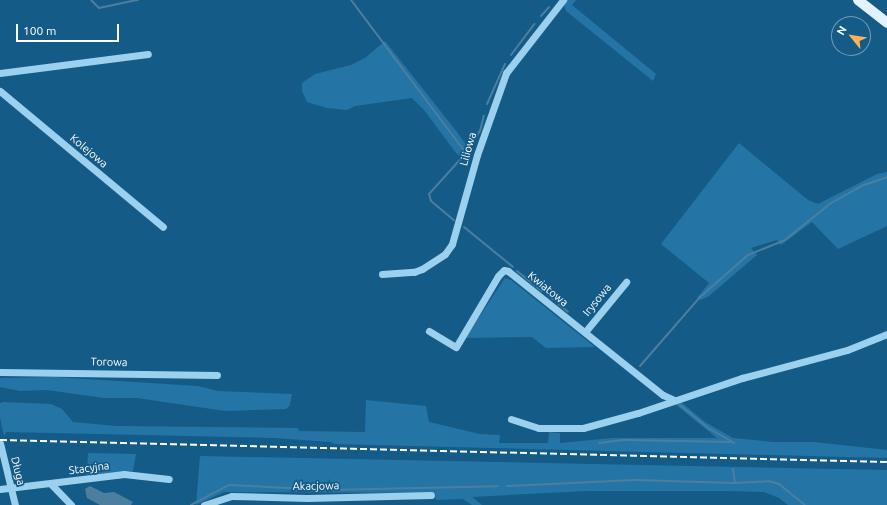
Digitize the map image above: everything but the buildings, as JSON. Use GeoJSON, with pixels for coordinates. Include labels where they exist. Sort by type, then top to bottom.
{"type":"FeatureCollection","features":[{"type":"Feature","properties":{"kind":"main road"},"geometry":{"type":"LineString","coordinates":[[858,0],[887,23]]}},
{"type":"Feature","properties":{"kind":"street","name":"Liliowa"},"geometry":{"type":"LineString","coordinates":[[382,274],[414,272],[422,269],[445,254],[452,244],[477,155],[506,73],[562,0]]}},
{"type":"Feature","properties":{"kind":"street"},"geometry":{"type":"LineString","coordinates":[[0,73],[148,54]]}},
{"type":"Feature","properties":{"kind":"street","name":"Kolejowa"},"geometry":{"type":"LineString","coordinates":[[0,91],[163,227]]}},
{"type":"Feature","properties":{"kind":"street","name":"Kwiatowa"},"geometry":{"type":"LineString","coordinates":[[429,331],[456,347],[498,276],[504,270],[514,275],[664,395],[674,400]]}},
{"type":"Feature","properties":{"kind":"street","name":"Irysowa"},"geometry":{"type":"LineString","coordinates":[[584,332],[626,282]]}},
{"type":"Feature","properties":{"kind":"street"},"geometry":{"type":"LineString","coordinates":[[511,419],[539,428],[570,430],[609,422],[773,369],[847,350],[887,334]]}},
{"type":"Feature","properties":{"kind":"street","name":"Torowa"},"geometry":{"type":"LineString","coordinates":[[0,372],[217,375]]}},
{"type":"Feature","properties":{"kind":"street","name":"Długa"},"geometry":{"type":"LineString","coordinates":[[0,443],[16,505]]}},
{"type":"Feature","properties":{"kind":"street","name":"Stacyjna"},"geometry":{"type":"LineString","coordinates":[[0,489],[11,489],[124,474],[169,479]]}},
{"type":"Feature","properties":{"kind":"street"},"geometry":{"type":"LineString","coordinates":[[51,484],[71,505]]}},
{"type":"Feature","properties":{"kind":"street","name":"Akacjowa"},"geometry":{"type":"LineString","coordinates":[[204,505],[232,496],[307,498],[431,495]]}},
{"type":"Feature","properties":{"kind":"shaded area"},"geometry":{"type":"Polygon","coordinates":[[[567,0],[576,0],[572,5],[656,74],[653,81],[566,11],[564,6],[567,0]]]}},
{"type":"Feature","properties":{"kind":"shaded area"},"geometry":{"type":"Polygon","coordinates":[[[385,41],[457,132],[467,146],[469,157],[464,160],[456,153],[424,110],[412,98],[355,106],[347,110],[327,108],[307,102],[302,91],[302,83],[315,74],[351,65],[365,58],[385,41]]]}},
{"type":"Feature","properties":{"kind":"shaded area"},"geometry":{"type":"Polygon","coordinates":[[[739,143],[808,200],[818,204],[877,174],[887,172],[887,226],[838,249],[812,222],[781,245],[777,240],[751,248],[757,255],[709,296],[701,300],[697,298],[709,283],[661,244],[739,143]]]}},
{"type":"Feature","properties":{"kind":"shaded area"},"geometry":{"type":"Polygon","coordinates":[[[505,278],[511,280],[595,347],[546,348],[532,337],[465,338],[505,278]]]}},
{"type":"Feature","properties":{"kind":"shaded area"},"geometry":{"type":"Polygon","coordinates":[[[54,377],[198,386],[217,391],[292,394],[290,405],[286,409],[225,411],[137,398],[104,398],[47,390],[20,391],[0,387],[0,378],[54,377]]]}},
{"type":"Feature","properties":{"kind":"shaded area"},"geometry":{"type":"Polygon","coordinates":[[[366,400],[426,406],[429,422],[480,434],[500,435],[499,443],[548,443],[549,432],[560,433],[560,443],[612,438],[717,438],[675,404],[681,402],[705,422],[733,438],[773,442],[814,442],[887,450],[887,458],[334,444],[331,442],[274,438],[6,432],[4,436],[0,418],[0,403],[3,402],[51,404],[62,409],[73,422],[116,426],[298,428],[299,431],[365,432],[366,400]]]}},
{"type":"Feature","properties":{"kind":"shaded area"},"geometry":{"type":"Polygon","coordinates":[[[88,453],[136,454],[133,471],[87,475],[88,453]]]}},
{"type":"Feature","properties":{"kind":"shaded area"},"geometry":{"type":"Polygon","coordinates":[[[200,456],[887,470],[887,505],[788,505],[779,498],[764,492],[587,491],[472,497],[482,505],[472,505],[463,499],[436,500],[435,493],[224,492],[196,505],[200,456]]]}},
{"type":"Feature","properties":{"kind":"shaded area"},"geometry":{"type":"Polygon","coordinates":[[[90,486],[104,493],[114,492],[133,502],[131,505],[100,505],[87,498],[85,489],[90,486]]]}},
{"type":"Feature","properties":{"kind":"waterway"},"geometry":{"type":"LineString","coordinates":[[91,0],[99,8],[138,0]]}},
{"type":"Feature","properties":{"kind":"waterway"},"geometry":{"type":"LineString","coordinates":[[351,0],[466,153],[429,194],[431,201],[454,220]]}},
{"type":"Feature","properties":{"kind":"waterway"},"geometry":{"type":"LineString","coordinates":[[541,16],[549,7]]}},
{"type":"Feature","properties":{"kind":"waterway"},"geometry":{"type":"LineString","coordinates":[[511,55],[534,24]]}},
{"type":"Feature","properties":{"kind":"waterway"},"geometry":{"type":"LineString","coordinates":[[487,104],[505,64]]}},
{"type":"Feature","properties":{"kind":"waterway"},"geometry":{"type":"LineString","coordinates":[[466,153],[480,131],[484,115]]}},
{"type":"Feature","properties":{"kind":"waterway"},"geometry":{"type":"LineString","coordinates":[[640,366],[700,297],[748,255],[785,240],[831,203],[864,185],[887,177]]}},
{"type":"Feature","properties":{"kind":"waterway"},"geometry":{"type":"LineString","coordinates":[[464,227],[513,267]]}},
{"type":"Feature","properties":{"kind":"waterway"},"geometry":{"type":"LineString","coordinates":[[517,271],[542,291]]}},
{"type":"Feature","properties":{"kind":"waterway"},"geometry":{"type":"LineString","coordinates":[[548,295],[568,312]]}},
{"type":"Feature","properties":{"kind":"waterway"},"geometry":{"type":"LineString","coordinates":[[680,405],[710,429],[734,443]]}},
{"type":"Feature","properties":{"kind":"waterway"},"geometry":{"type":"LineString","coordinates":[[599,443],[625,440],[731,442]]}},
{"type":"Feature","properties":{"kind":"waterway"},"geometry":{"type":"LineString","coordinates":[[733,469],[735,483]]}},
{"type":"Feature","properties":{"kind":"waterway"},"geometry":{"type":"LineString","coordinates":[[507,486],[635,480],[735,483],[769,481],[779,484],[805,505]]}},
{"type":"Feature","properties":{"kind":"waterway"},"geometry":{"type":"LineString","coordinates":[[191,505],[229,485],[328,490],[498,486]]}},
{"type":"Feature","properties":{"kind":"railway"},"geometry":{"type":"LineString","coordinates":[[0,440],[887,462]]}}]}
